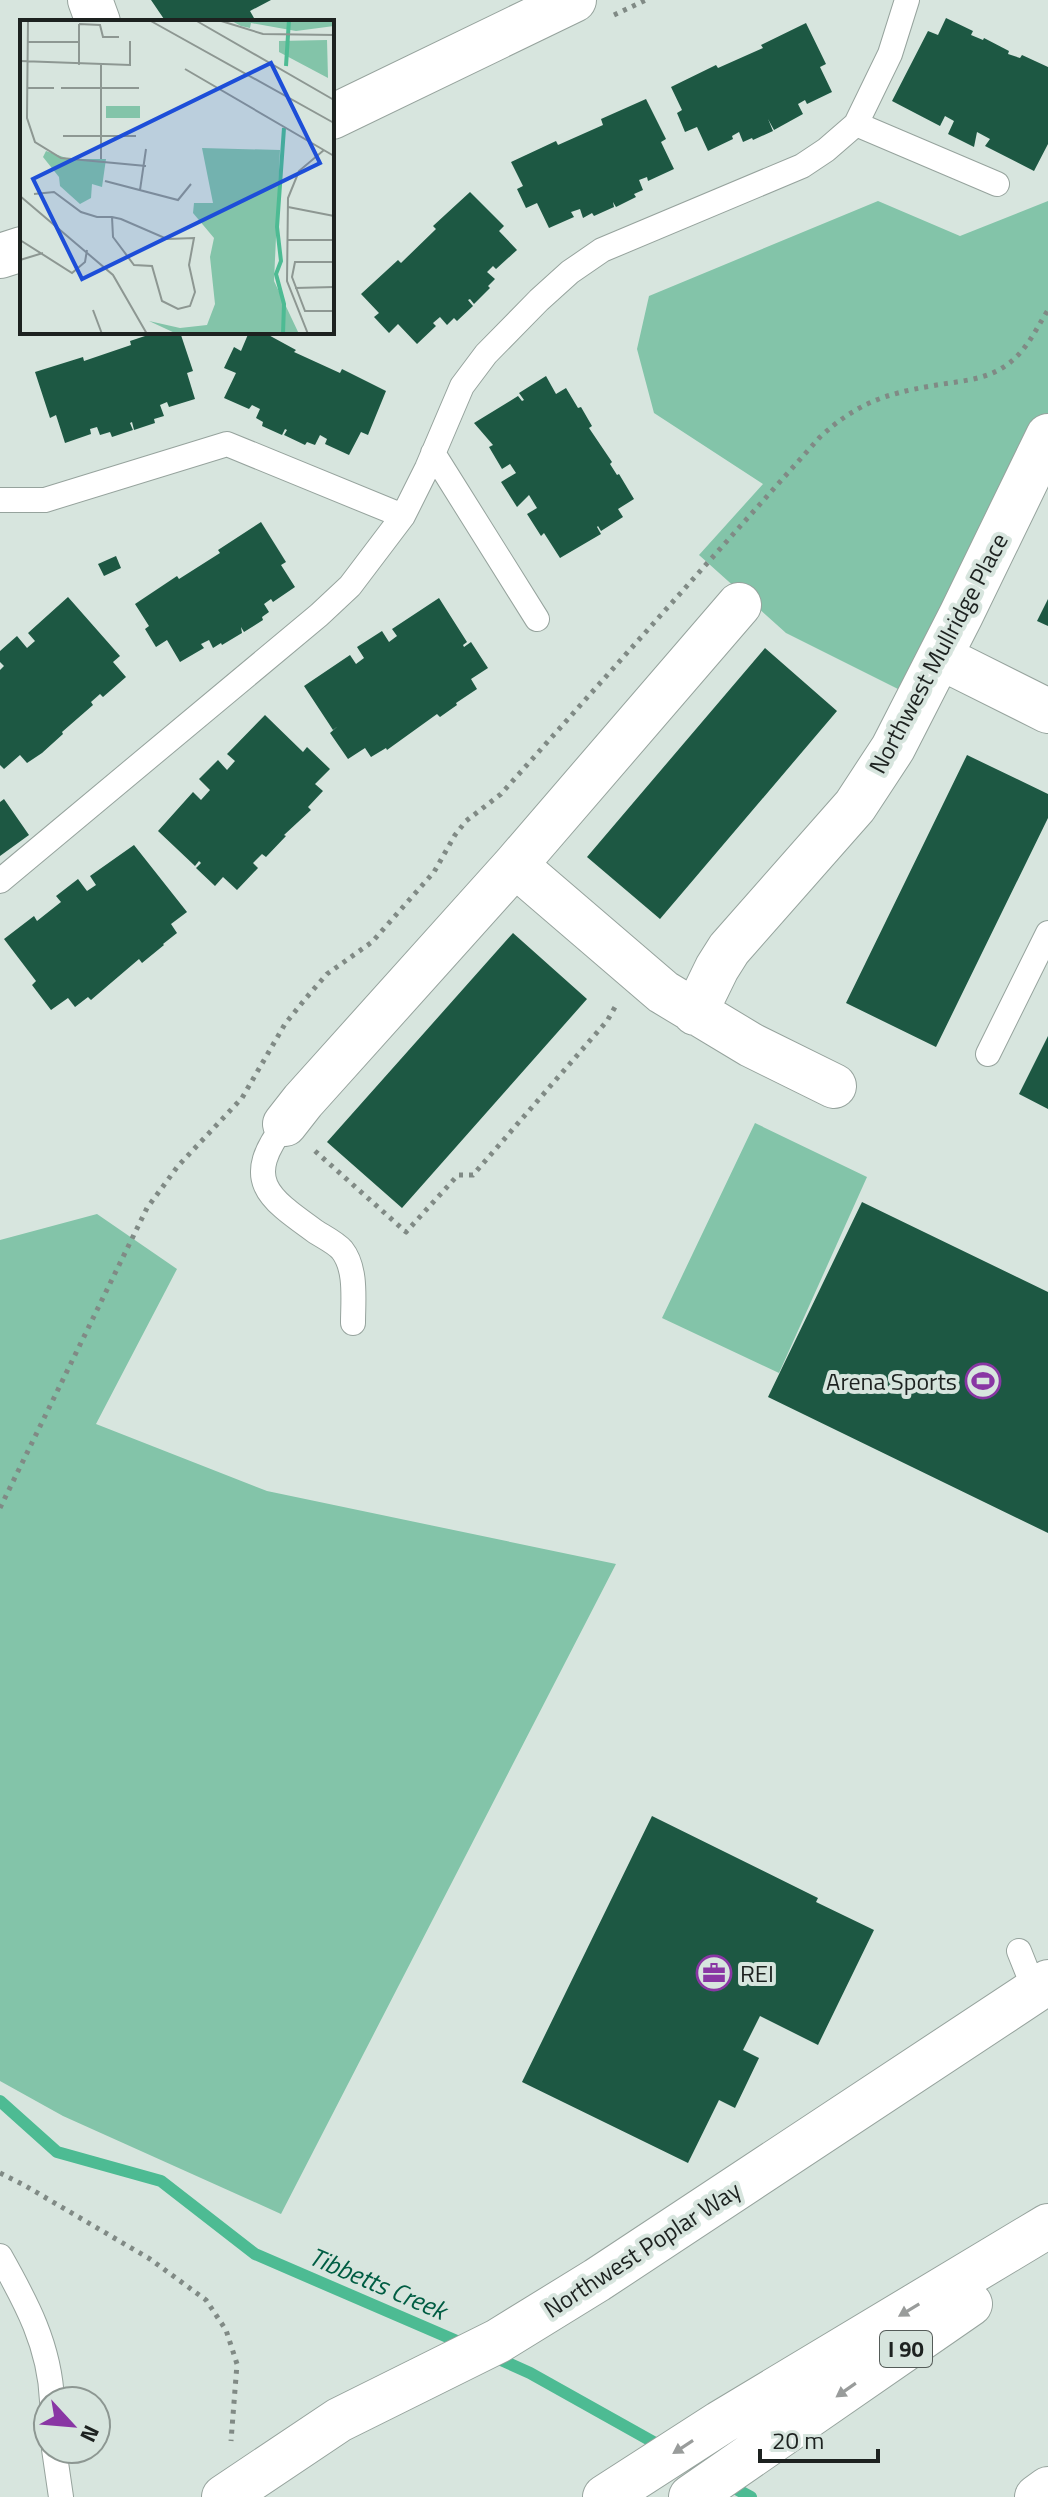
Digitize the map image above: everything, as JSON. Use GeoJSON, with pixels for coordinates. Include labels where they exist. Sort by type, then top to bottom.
{"type":"FeatureCollection","features":[{"type":"Feature","properties":{"kind":"main road"},"geometry":{"type":"LineString","coordinates":[[90,0],[97,20]]}},
{"type":"Feature","properties":{"kind":"main road"},"geometry":{"type":"LineString","coordinates":[[334,116],[574,0]]}},
{"type":"Feature","properties":{"kind":"main road"},"geometry":{"type":"LineString","coordinates":[[0,256],[20,250]]}},
{"type":"Feature","properties":{"kind":"main road","name":"Northwest Mullridge Place"},"geometry":{"type":"LineString","coordinates":[[695,1013],[729,949],[855,806],[893,748],[1048,436]]}},
{"type":"Feature","properties":{"kind":"main road"},"geometry":{"type":"LineString","coordinates":[[285,1124],[515,865],[739,605]]}},
{"type":"Feature","properties":{"kind":"main road"},"geometry":{"type":"LineString","coordinates":[[940,657],[1048,711]]}},
{"type":"Feature","properties":{"kind":"main road"},"geometry":{"type":"LineString","coordinates":[[515,865],[663,992],[751,1045],[834,1086]]}},
{"type":"Feature","properties":{"kind":"main road","name":"Northwest Poplar Way"},"geometry":{"type":"LineString","coordinates":[[237,2488],[339,2420],[498,2341],[597,2280],[1034,1975]]}},
{"type":"Feature","properties":{"kind":"main road"},"geometry":{"type":"LineString","coordinates":[[605,2497],[720,2423],[1048,2226]]}},
{"type":"Feature","properties":{"kind":"main road","name":"I 90"},"geometry":{"type":"LineString","coordinates":[[692,2496],[1048,2251]]}},
{"type":"Feature","properties":{"kind":"main road"},"geometry":{"type":"LineString","coordinates":[[1037,2497],[1048,2489]]}},
{"type":"Feature","properties":{"kind":"lane"},"geometry":{"type":"LineString","coordinates":[[0,881],[350,586],[403,516],[462,386],[539,300],[570,272],[602,250],[802,166],[856,124],[890,54],[907,0]]}},
{"type":"Feature","properties":{"kind":"lane"},"geometry":{"type":"LineString","coordinates":[[856,124],[997,184]]}},
{"type":"Feature","properties":{"kind":"lane"},"geometry":{"type":"LineString","coordinates":[[0,500],[45,500],[227,444],[403,516]]}},
{"type":"Feature","properties":{"kind":"lane"},"geometry":{"type":"LineString","coordinates":[[433,453],[537,619]]}},
{"type":"Feature","properties":{"kind":"lane"},"geometry":{"type":"LineString","coordinates":[[988,1054],[1048,933]]}},
{"type":"Feature","properties":{"kind":"lane"},"geometry":{"type":"LineString","coordinates":[[285,1124],[269,1145],[262,1169],[266,1189],[284,1209],[341,1250],[352,1272],[353,1323]]}},
{"type":"Feature","properties":{"kind":"lane"},"geometry":{"type":"LineString","coordinates":[[0,2256],[42,2341],[49,2385]]}},
{"type":"Feature","properties":{"kind":"lane"},"geometry":{"type":"LineString","coordinates":[[56,2465],[61,2497]]}},
{"type":"Feature","properties":{"kind":"path"},"geometry":{"type":"LineString","coordinates":[[285,1124],[406,1232],[458,1175],[473,1175],[622,1000]]}},
{"type":"Feature","properties":{"kind":"path"},"geometry":{"type":"LineString","coordinates":[[0,1508],[35,1437]]}},
{"type":"Feature","properties":{"kind":"path"},"geometry":{"type":"LineString","coordinates":[[0,2173],[150,2259],[206,2300],[226,2330],[237,2364],[230,2440],[237,2488]]}},
{"type":"Feature","properties":{"kind":"green space"},"geometry":{"type":"Polygon","coordinates":[[[878,201],[960,236],[1048,201],[1048,436],[918,699],[786,633],[699,555],[763,484],[654,413],[637,349],[649,296],[878,201]]]}},
{"type":"Feature","properties":{"kind":"green space"},"geometry":{"type":"Polygon","coordinates":[[[755,1123],[867,1177],[779,1373],[662,1318],[755,1123]]]}},
{"type":"Feature","properties":{"kind":"green space"},"geometry":{"type":"Polygon","coordinates":[[[97,1214],[177,1269],[96,1424],[267,1491],[616,1564],[281,2214],[63,2116],[0,2081],[0,1240],[97,1214]]]}},
{"type":"Feature","properties":{"kind":"building"},"geometry":{"type":"Polygon","coordinates":[[[151,0],[271,0],[250,11],[254,18],[250,20],[165,20],[151,0]]]}},
{"type":"Feature","properties":{"kind":"building"},"geometry":{"type":"Polygon","coordinates":[[[946,18],[973,31],[971,35],[1009,51],[1008,54],[1020,58],[1022,55],[1048,67],[1048,144],[1034,171],[985,146],[990,139],[977,132],[974,147],[948,134],[954,121],[945,116],[940,126],[892,101],[928,31],[938,35],[946,18]]]}},
{"type":"Feature","properties":{"kind":"building"},"geometry":{"type":"Polygon","coordinates":[[[806,23],[826,64],[820,67],[832,92],[807,104],[805,100],[798,104],[803,114],[774,130],[768,119],[773,131],[753,140],[743,142],[739,132],[732,136],[733,139],[708,151],[697,127],[685,132],[677,113],[682,110],[671,87],[716,65],[718,68],[763,48],[761,45],[806,23]]]}},
{"type":"Feature","properties":{"kind":"building"},"geometry":{"type":"Polygon","coordinates":[[[646,99],[666,139],[661,142],[674,169],[648,181],[647,177],[639,180],[643,190],[616,207],[613,202],[614,207],[583,218],[580,209],[571,212],[574,217],[549,228],[537,203],[526,208],[517,189],[523,186],[511,162],[556,141],[558,145],[603,125],[601,119],[646,99]]]}},
{"type":"Feature","properties":{"kind":"building"},"geometry":{"type":"Polygon","coordinates":[[[470,192],[504,226],[499,231],[517,250],[496,269],[493,266],[487,272],[495,279],[488,286],[490,288],[474,304],[468,300],[473,306],[457,321],[454,318],[447,325],[440,317],[433,323],[436,326],[417,344],[398,324],[389,333],[374,317],[379,313],[361,294],[398,260],[401,263],[436,229],[433,226],[470,192]]]}},
{"type":"Feature","properties":{"kind":"building"},"geometry":{"type":"Polygon","coordinates":[[[151,334],[181,334],[193,371],[187,373],[195,399],[169,407],[167,402],[160,405],[164,416],[154,419],[155,423],[134,430],[132,422],[133,430],[112,437],[110,432],[100,435],[97,427],[90,429],[91,434],[65,443],[56,415],[50,418],[35,372],[83,357],[84,361],[131,345],[130,341],[151,334]]]}},
{"type":"Feature","properties":{"kind":"building"},"geometry":{"type":"Polygon","coordinates":[[[248,334],[267,334],[296,350],[294,352],[340,373],[342,369],[386,391],[368,435],[361,432],[349,455],[325,444],[327,439],[320,435],[315,445],[307,442],[305,445],[284,435],[285,429],[282,435],[262,426],[263,422],[256,418],[260,409],[252,405],[249,409],[224,398],[236,373],[224,368],[234,347],[241,351],[248,334]]]}},
{"type":"Feature","properties":{"kind":"building"},"geometry":{"type":"Polygon","coordinates":[[[546,376],[556,394],[566,388],[578,408],[581,407],[592,426],[589,428],[634,499],[618,509],[623,517],[601,531],[598,526],[601,534],[560,558],[527,514],[537,508],[529,495],[517,507],[501,482],[516,473],[510,464],[502,469],[489,447],[493,445],[474,423],[518,396],[524,400],[519,393],[546,376]]]}},
{"type":"Feature","properties":{"kind":"building"},"geometry":{"type":"Polygon","coordinates":[[[261,522],[286,562],[281,565],[295,587],[273,602],[271,599],[264,604],[269,612],[262,617],[263,620],[244,632],[241,627],[242,633],[222,645],[213,648],[209,640],[201,644],[204,648],[180,662],[167,640],[156,647],[145,629],[149,626],[135,604],[177,576],[179,579],[220,553],[218,550],[261,522]]]}},
{"type":"Feature","properties":{"kind":"building"},"geometry":{"type":"Polygon","coordinates":[[[116,556],[121,568],[104,576],[98,564],[116,556]]]}},
{"type":"Feature","properties":{"kind":"building"},"geometry":{"type":"Polygon","coordinates":[[[68,597],[120,656],[113,662],[126,677],[103,697],[100,694],[91,702],[93,705],[42,753],[27,763],[20,755],[4,769],[0,765],[0,670],[4,666],[0,662],[0,651],[17,636],[27,648],[35,641],[28,633],[68,597]]]}},
{"type":"Feature","properties":{"kind":"building"},"geometry":{"type":"Polygon","coordinates":[[[439,598],[467,642],[464,647],[471,642],[488,668],[471,679],[477,689],[440,717],[437,714],[387,750],[371,757],[365,748],[348,759],[330,733],[338,726],[333,730],[304,686],[350,655],[356,664],[364,658],[357,647],[382,631],[389,642],[397,636],[392,629],[439,598]]]}},
{"type":"Feature","properties":{"kind":"building"},"geometry":{"type":"Polygon","coordinates":[[[1048,599],[1048,626],[1037,621],[1048,599]]]}},
{"type":"Feature","properties":{"kind":"building"},"geometry":{"type":"Polygon","coordinates":[[[765,648],[837,711],[660,919],[587,857],[765,648]]]}},
{"type":"Feature","properties":{"kind":"building"},"geometry":{"type":"Polygon","coordinates":[[[265,715],[303,752],[307,747],[330,769],[315,784],[323,791],[308,807],[311,810],[266,857],[262,854],[253,863],[258,868],[237,890],[223,877],[215,886],[196,868],[201,863],[199,861],[195,866],[158,831],[193,792],[201,800],[210,790],[199,779],[218,760],[227,770],[235,761],[227,754],[265,715]]]}},
{"type":"Feature","properties":{"kind":"building"},"geometry":{"type":"Polygon","coordinates":[[[967,755],[1048,794],[1048,818],[936,1047],[846,1003],[967,755]]]}},
{"type":"Feature","properties":{"kind":"building"},"geometry":{"type":"Polygon","coordinates":[[[4,799],[29,835],[0,856],[0,802],[4,799]]]}},
{"type":"Feature","properties":{"kind":"building"},"geometry":{"type":"Polygon","coordinates":[[[134,845],[187,912],[171,924],[177,933],[142,963],[139,959],[91,1000],[88,997],[75,1007],[68,998],[51,1010],[32,985],[36,981],[4,939],[34,916],[37,921],[61,902],[56,896],[78,879],[87,891],[96,885],[90,876],[134,845]]]}},
{"type":"Feature","properties":{"kind":"building"},"geometry":{"type":"Polygon","coordinates":[[[513,933],[587,999],[402,1208],[327,1142],[513,933]]]}},
{"type":"Feature","properties":{"kind":"building"},"geometry":{"type":"Polygon","coordinates":[[[1048,1036],[1048,1109],[1019,1094],[1048,1036]]]}},
{"type":"Feature","properties":{"kind":"building"},"geometry":{"type":"Polygon","coordinates":[[[862,1202],[1048,1292],[1048,1533],[768,1397],[862,1202]]]}},
{"type":"Feature","properties":{"kind":"building","name":"REI"},"geometry":{"type":"Polygon","coordinates":[[[652,1816],[818,1898],[816,1902],[874,1930],[818,2045],[760,2016],[743,2050],[759,2058],[735,2108],[719,2100],[688,2163],[522,2082],[652,1816]]]}},
{"type":"Feature","properties":{"kind":"waterway","name":"Tibbetts Creek"},"geometry":{"type":"LineString","coordinates":[[0,2101],[57,2152],[161,2181],[255,2254],[466,2345]]}},
{"type":"Feature","properties":{"kind":"waterway","name":"Tibbetts Creek"},"geometry":{"type":"LineString","coordinates":[[490,2355],[530,2373],[664,2448]]}},
{"type":"Feature","properties":{"kind":"waterway","name":"Tibbetts Creek"},"geometry":{"type":"LineString","coordinates":[[725,2483],[751,2497]]}},
{"type":"Feature","properties":{"kind":"place","name":"Arena Sports"},"geometry":{"type":"Point","coordinates":[983,1381]}},
{"type":"Feature","properties":{"kind":"place","name":"REI"},"geometry":{"type":"Point","coordinates":[714,1973]}}]}
